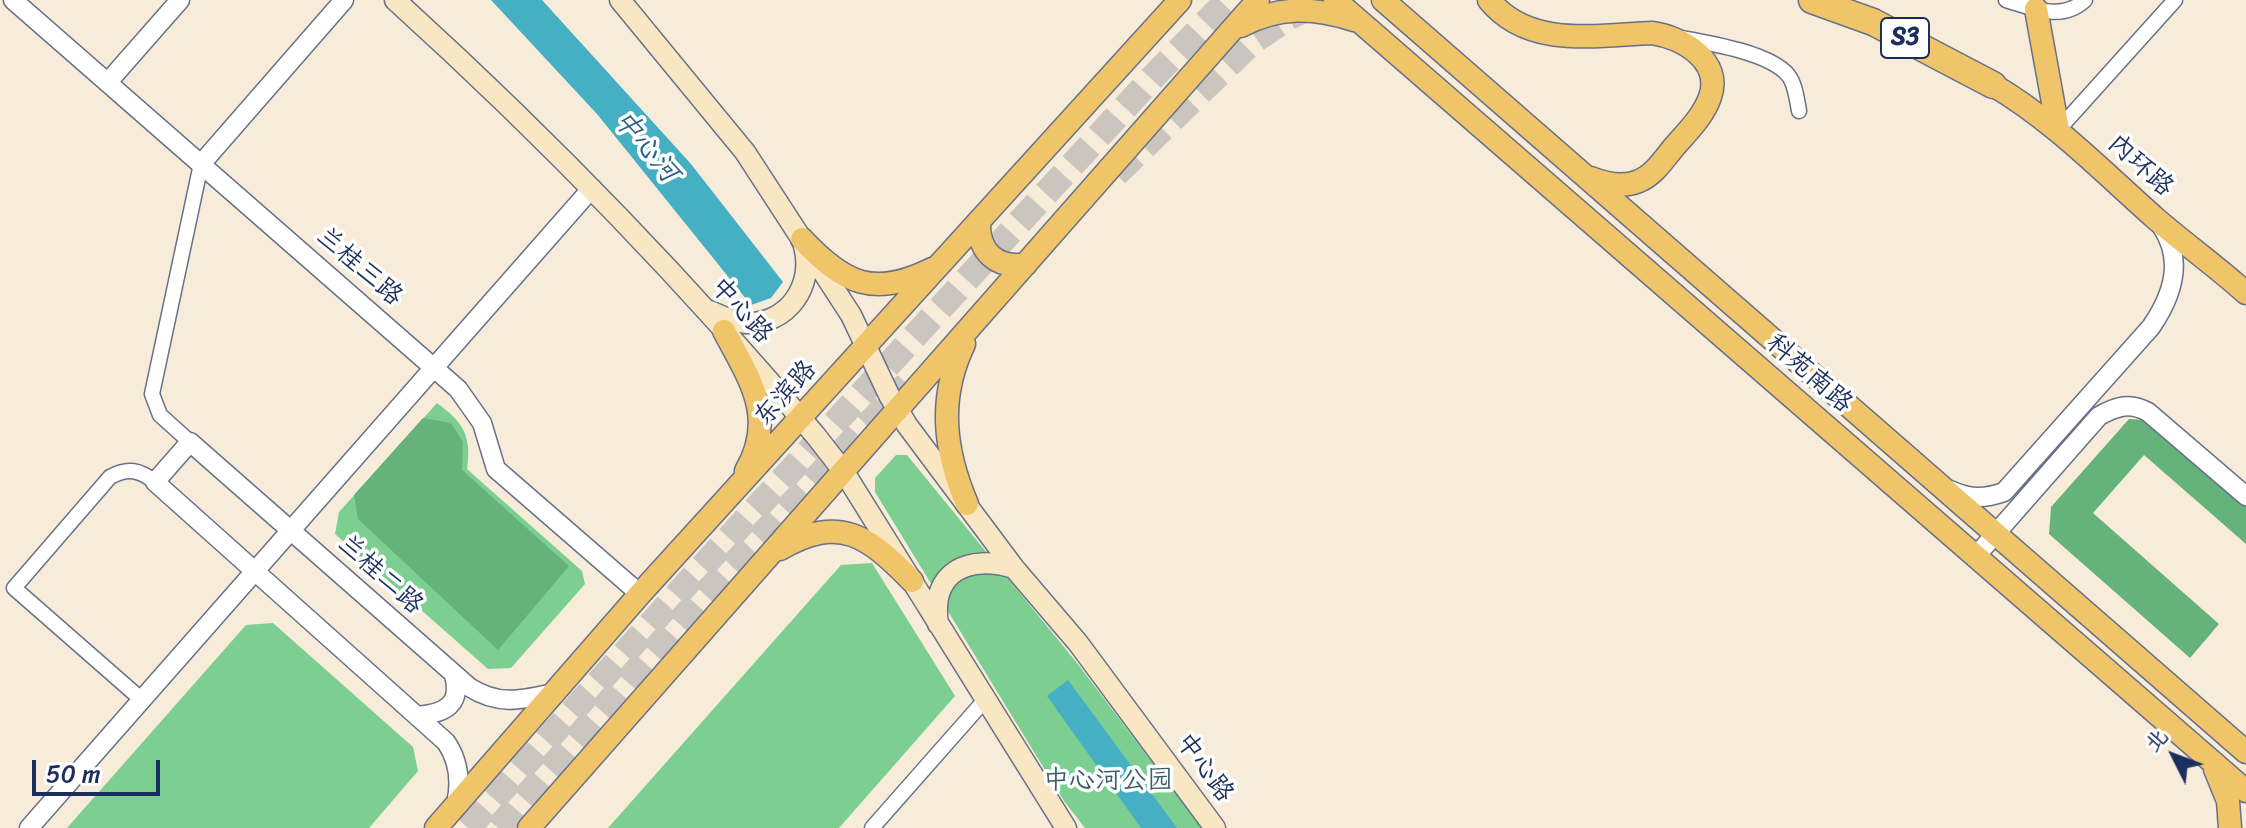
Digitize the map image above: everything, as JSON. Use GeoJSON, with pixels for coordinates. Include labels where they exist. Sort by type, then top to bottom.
{"type":"FeatureCollection","features":[{"type":"Feature","properties":{"kind":"highway","name":"S3"},"geometry":{"type":"LineString","coordinates":[[1812,0],[1873,22],[1993,85]]}},
{"type":"Feature","properties":{"kind":"main road","name":"中心路"},"geometry":{"type":"LineString","coordinates":[[395,0],[473,71],[592,188],[802,418],[844,472],[1066,828]]}},
{"type":"Feature","properties":{"kind":"main road","name":"中心路"},"geometry":{"type":"LineString","coordinates":[[620,0],[731,133],[851,315],[898,410],[1014,568],[1078,643],[1215,828]]}},
{"type":"Feature","properties":{"kind":"main road","name":"东滨路"},"geometry":{"type":"LineString","coordinates":[[436,828],[640,594],[1180,0]]}},
{"type":"Feature","properties":{"kind":"main road"},"geometry":{"type":"LineString","coordinates":[[529,828],[1258,0]]}},
{"type":"Feature","properties":{"kind":"main road","name":"科苑南路"},"geometry":{"type":"LineString","coordinates":[[1335,0],[2246,791]]}},
{"type":"Feature","properties":{"kind":"main road","name":"科苑南路"},"geometry":{"type":"LineString","coordinates":[[1383,0],[2246,752]]}},
{"type":"Feature","properties":{"kind":"main road"},"geometry":{"type":"LineString","coordinates":[[1489,0],[1516,23],[1547,34],[1666,35],[1695,50],[1708,69],[1711,91],[1703,110],[1655,170],[1639,182],[1621,185],[1605,184],[1586,176]]}},
{"type":"Feature","properties":{"kind":"main road"},"geometry":{"type":"LineString","coordinates":[[1232,30],[1259,16],[1297,9],[1335,14],[1362,23]]}},
{"type":"Feature","properties":{"kind":"main road"},"geometry":{"type":"LineString","coordinates":[[2036,9],[2058,130]]}},
{"type":"Feature","properties":{"kind":"main road"},"geometry":{"type":"LineString","coordinates":[[1434,86],[1455,63]]}},
{"type":"Feature","properties":{"kind":"main road","name":"内环路"},"geometry":{"type":"LineString","coordinates":[[1993,85],[2029,107],[2058,130],[2158,221],[2246,293]]}},
{"type":"Feature","properties":{"kind":"main road"},"geometry":{"type":"LineString","coordinates":[[979,222],[978,235],[991,258],[1002,264],[1026,264]]}},
{"type":"Feature","properties":{"kind":"main road"},"geometry":{"type":"LineString","coordinates":[[802,239],[827,264],[854,281],[892,283],[916,277],[940,265]]}},
{"type":"Feature","properties":{"kind":"main road"},"geometry":{"type":"LineString","coordinates":[[702,308],[742,323],[774,318],[788,309],[805,283],[807,256],[802,239]]}},
{"type":"Feature","properties":{"kind":"main road"},"geometry":{"type":"LineString","coordinates":[[967,504],[953,473],[945,421],[947,393],[956,360],[973,325]]}},
{"type":"Feature","properties":{"kind":"main road"},"geometry":{"type":"LineString","coordinates":[[724,331],[750,380],[760,411],[758,444],[736,489]]}},
{"type":"Feature","properties":{"kind":"main road"},"geometry":{"type":"LineString","coordinates":[[768,556],[797,539],[826,530],[846,533],[869,541],[912,581]]}},
{"type":"Feature","properties":{"kind":"main road"},"geometry":{"type":"LineString","coordinates":[[939,627],[938,600],[950,575],[971,563],[985,561],[1014,568]]}},
{"type":"Feature","properties":{"kind":"main road"},"geometry":{"type":"LineString","coordinates":[[2211,760],[2223,785],[2230,828]]}},
{"type":"Feature","properties":{"kind":"street","name":"兰桂三路"},"geometry":{"type":"LineString","coordinates":[[13,0],[458,389],[482,423],[496,469],[640,594]]}},
{"type":"Feature","properties":{"kind":"street"},"geometry":{"type":"LineString","coordinates":[[108,82],[180,0]]}},
{"type":"Feature","properties":{"kind":"street"},"geometry":{"type":"LineString","coordinates":[[155,482],[190,442],[160,415],[152,394],[201,164],[344,0]]}},
{"type":"Feature","properties":{"kind":"street"},"geometry":{"type":"LineString","coordinates":[[2006,0],[2059,13],[2069,11],[2085,0]]}},
{"type":"Feature","properties":{"kind":"street"},"geometry":{"type":"LineString","coordinates":[[2058,130],[2175,0]]}},
{"type":"Feature","properties":{"kind":"street"},"geometry":{"type":"LineString","coordinates":[[1666,35],[1699,41],[1777,65],[1791,77],[1799,111]]}},
{"type":"Feature","properties":{"kind":"street"},"geometry":{"type":"LineString","coordinates":[[29,828],[592,188]]}},
{"type":"Feature","properties":{"kind":"street"},"geometry":{"type":"LineString","coordinates":[[1941,486],[1974,498],[2004,492],[2151,327],[2169,297],[2175,266],[2174,252],[2158,221]]}},
{"type":"Feature","properties":{"kind":"street"},"geometry":{"type":"LineString","coordinates":[[1976,556],[2099,416],[2124,405],[2138,406],[2148,412],[2246,496]]}},
{"type":"Feature","properties":{"kind":"street","name":"兰桂二路"},"geometry":{"type":"LineString","coordinates":[[190,442],[454,675],[480,694],[493,699],[525,699],[554,693]]}},
{"type":"Feature","properties":{"kind":"street"},"geometry":{"type":"LineString","coordinates":[[142,700],[14,588],[110,477],[128,470],[137,471],[155,482],[446,742],[453,752],[459,780],[456,804]]}},
{"type":"Feature","properties":{"kind":"street"},"geometry":{"type":"LineString","coordinates":[[418,716],[443,711],[453,701],[457,687],[454,675]]}},
{"type":"Feature","properties":{"kind":"street"},"geometry":{"type":"LineString","coordinates":[[872,828],[984,701]]}},
{"type":"Feature","properties":{"kind":"green space"},"geometry":{"type":"Polygon","coordinates":[[[437,403],[464,431],[468,447],[467,469],[582,571],[585,584],[511,668],[488,669],[335,534],[339,512],[437,403]]]}},
{"type":"Feature","properties":{"kind":"green space"},"geometry":{"type":"Polygon","coordinates":[[[423,418],[451,423],[463,442],[462,470],[569,566],[498,650],[358,519],[354,495],[423,418]]]}},
{"type":"Feature","properties":{"kind":"green space"},"geometry":{"type":"Polygon","coordinates":[[[2129,419],[2149,420],[2246,505],[2246,544],[2144,455],[2093,513],[2219,624],[2190,658],[2049,534],[2051,507],[2129,419]]]}},
{"type":"Feature","properties":{"kind":"green space","name":"中心河公园"},"geometry":{"type":"Polygon","coordinates":[[[896,455],[907,455],[1077,663],[1202,828],[1085,828],[1064,801],[875,492],[875,478],[896,455]]]}},
{"type":"Feature","properties":{"kind":"green space"},"geometry":{"type":"Polygon","coordinates":[[[872,563],[955,696],[839,828],[608,828],[841,565],[872,563]]]}},
{"type":"Feature","properties":{"kind":"green space"},"geometry":{"type":"Polygon","coordinates":[[[273,623],[413,747],[418,771],[369,828],[67,828],[246,625],[273,623]]]}},
{"type":"Feature","properties":{"kind":"water","name":"中心河"},"geometry":{"type":"Polygon","coordinates":[[[491,0],[542,0],[691,164],[783,282],[771,298],[751,305],[597,114],[491,0]]]}},
{"type":"Feature","properties":{"kind":"water"},"geometry":{"type":"Polygon","coordinates":[[[1068,680],[1177,828],[1141,828],[1047,696],[1068,680]]]}},
{"type":"Feature","properties":{"kind":"tunnel"},"geometry":{"type":"LineString","coordinates":[[468,828],[693,577],[1154,76],[1228,0]]}},
{"type":"Feature","properties":{"kind":"tunnel"},"geometry":{"type":"LineString","coordinates":[[1116,174],[1252,42],[1289,17],[1326,0]]}},
{"type":"Feature","properties":{"kind":"tunnel"},"geometry":{"type":"LineString","coordinates":[[498,828],[697,602],[907,384]]}}]}
